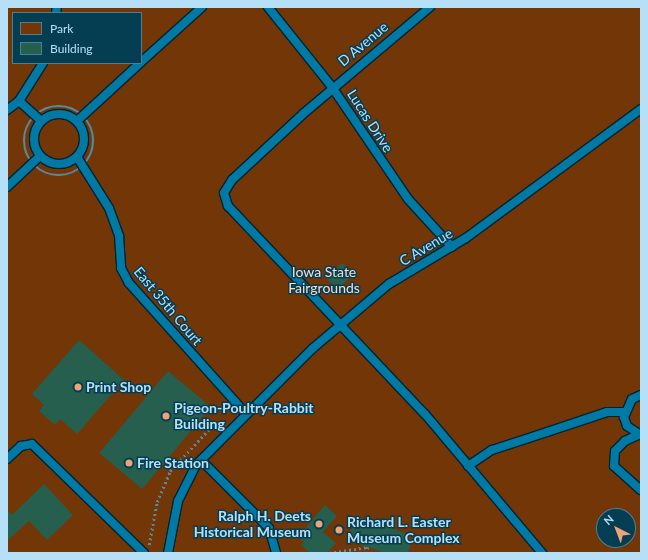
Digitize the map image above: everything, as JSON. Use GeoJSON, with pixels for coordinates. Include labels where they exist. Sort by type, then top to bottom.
{"type":"FeatureCollection","features":[{"type":"Feature","properties":{"kind":"lane"},"geometry":{"type":"LineString","coordinates":[[142,62],[202,7]]}},
{"type":"Feature","properties":{"kind":"lane","name":"Lucas Drive"},"geometry":{"type":"LineString","coordinates":[[268,7],[332,87],[408,199],[452,247]]}},
{"type":"Feature","properties":{"kind":"lane","name":"D Avenue"},"geometry":{"type":"LineString","coordinates":[[430,7],[332,87],[232,180],[224,193],[228,206],[341,323],[468,466],[542,553]]}},
{"type":"Feature","properties":{"kind":"lane"},"geometry":{"type":"LineString","coordinates":[[7,110],[19,101],[42,64]]}},
{"type":"Feature","properties":{"kind":"lane"},"geometry":{"type":"LineString","coordinates":[[80,118],[140,64]]}},
{"type":"Feature","properties":{"kind":"lane"},"geometry":{"type":"LineString","coordinates":[[19,101],[38,118]]}},
{"type":"Feature","properties":{"kind":"lane","name":"C Avenue"},"geometry":{"type":"LineString","coordinates":[[168,553],[184,485],[201,460],[246,414],[341,323],[389,284],[452,247],[641,109]]}},
{"type":"Feature","properties":{"kind":"lane"},"geometry":{"type":"LineString","coordinates":[[38,118],[63,114],[80,118]]}},
{"type":"Feature","properties":{"kind":"lane"},"geometry":{"type":"LineString","coordinates":[[38,118],[34,134],[40,156]]}},
{"type":"Feature","properties":{"kind":"lane"},"geometry":{"type":"LineString","coordinates":[[40,156],[58,164],[77,156],[84,139],[80,118]]}},
{"type":"Feature","properties":{"kind":"lane"},"geometry":{"type":"LineString","coordinates":[[7,187],[40,156]]}},
{"type":"Feature","properties":{"kind":"lane","name":"East 35th Court"},"geometry":{"type":"LineString","coordinates":[[77,156],[100,189],[114,223],[121,268],[129,283],[246,414]]}},
{"type":"Feature","properties":{"kind":"lane"},"geometry":{"type":"LineString","coordinates":[[641,395],[632,399],[626,412],[627,426],[640,434],[615,451],[614,466],[641,490]]}},
{"type":"Feature","properties":{"kind":"lane"},"geometry":{"type":"LineString","coordinates":[[468,466],[492,450],[607,412],[626,412]]}},
{"type":"Feature","properties":{"kind":"lane"},"geometry":{"type":"LineString","coordinates":[[7,459],[21,446],[32,444],[144,553]]}},
{"type":"Feature","properties":{"kind":"lane"},"geometry":{"type":"LineString","coordinates":[[201,460],[268,528],[276,553]]}},
{"type":"Feature","properties":{"kind":"path"},"geometry":{"type":"LineString","coordinates":[[59,106],[80,118],[93,134],[93,146],[83,165],[61,176],[40,170],[32,163],[24,138],[38,118],[59,106]]}},
{"type":"Feature","properties":{"kind":"path"},"geometry":{"type":"LineString","coordinates":[[147,553],[157,502],[170,471],[213,425]]}},
{"type":"Feature","properties":{"kind":"path"},"geometry":{"type":"LineString","coordinates":[[329,553],[368,547],[366,553]]}},
{"type":"Feature","properties":{"kind":"green space","name":"Iowa State Fairgrounds"},"geometry":{"type":"Polygon","coordinates":[[[7,7],[641,7],[641,553],[7,553],[7,7]]]}},
{"type":"Feature","properties":{"kind":"building"},"geometry":{"type":"Polygon","coordinates":[[[342,263],[353,274],[338,290],[326,279],[342,263]]]}},
{"type":"Feature","properties":{"kind":"building","name":"Print Shop"},"geometry":{"type":"Polygon","coordinates":[[[79,340],[124,380],[77,434],[60,419],[55,425],[39,411],[44,405],[32,394],[79,340]]]}},
{"type":"Feature","properties":{"kind":"building","name":"Pigeon-Poultry-Rabbit Building"},"geometry":{"type":"Polygon","coordinates":[[[168,371],[211,407],[142,489],[99,453],[168,371]]]}},
{"type":"Feature","properties":{"kind":"building"},"geometry":{"type":"Polygon","coordinates":[[[44,484],[73,515],[47,540],[29,521],[7,541],[7,510],[12,515],[44,484]]]}},
{"type":"Feature","properties":{"kind":"building","name":"Ralph H. Deets Historical Museum"},"geometry":{"type":"Polygon","coordinates":[[[325,505],[337,516],[323,532],[336,543],[327,553],[310,553],[301,545],[304,542],[298,537],[325,505]]]}},
{"type":"Feature","properties":{"kind":"building"},"geometry":{"type":"Polygon","coordinates":[[[362,518],[405,533],[412,541],[408,553],[385,553],[354,542],[350,532],[354,521],[362,518]]]}},
{"type":"Feature","properties":{"kind":"place","name":"Print Shop"},"geometry":{"type":"Point","coordinates":[78,387]}},
{"type":"Feature","properties":{"kind":"place","name":"Pigeon-Poultry-Rabbit Building"},"geometry":{"type":"Point","coordinates":[166,416]}},
{"type":"Feature","properties":{"kind":"place","name":"Fire Station"},"geometry":{"type":"Point","coordinates":[129,463]}},
{"type":"Feature","properties":{"kind":"place","name":"Ralph H. Deets Historical Museum"},"geometry":{"type":"Point","coordinates":[319,524]}},
{"type":"Feature","properties":{"kind":"place","name":"Richard L. Easter Museum Complex"},"geometry":{"type":"Point","coordinates":[339,530]}}]}
